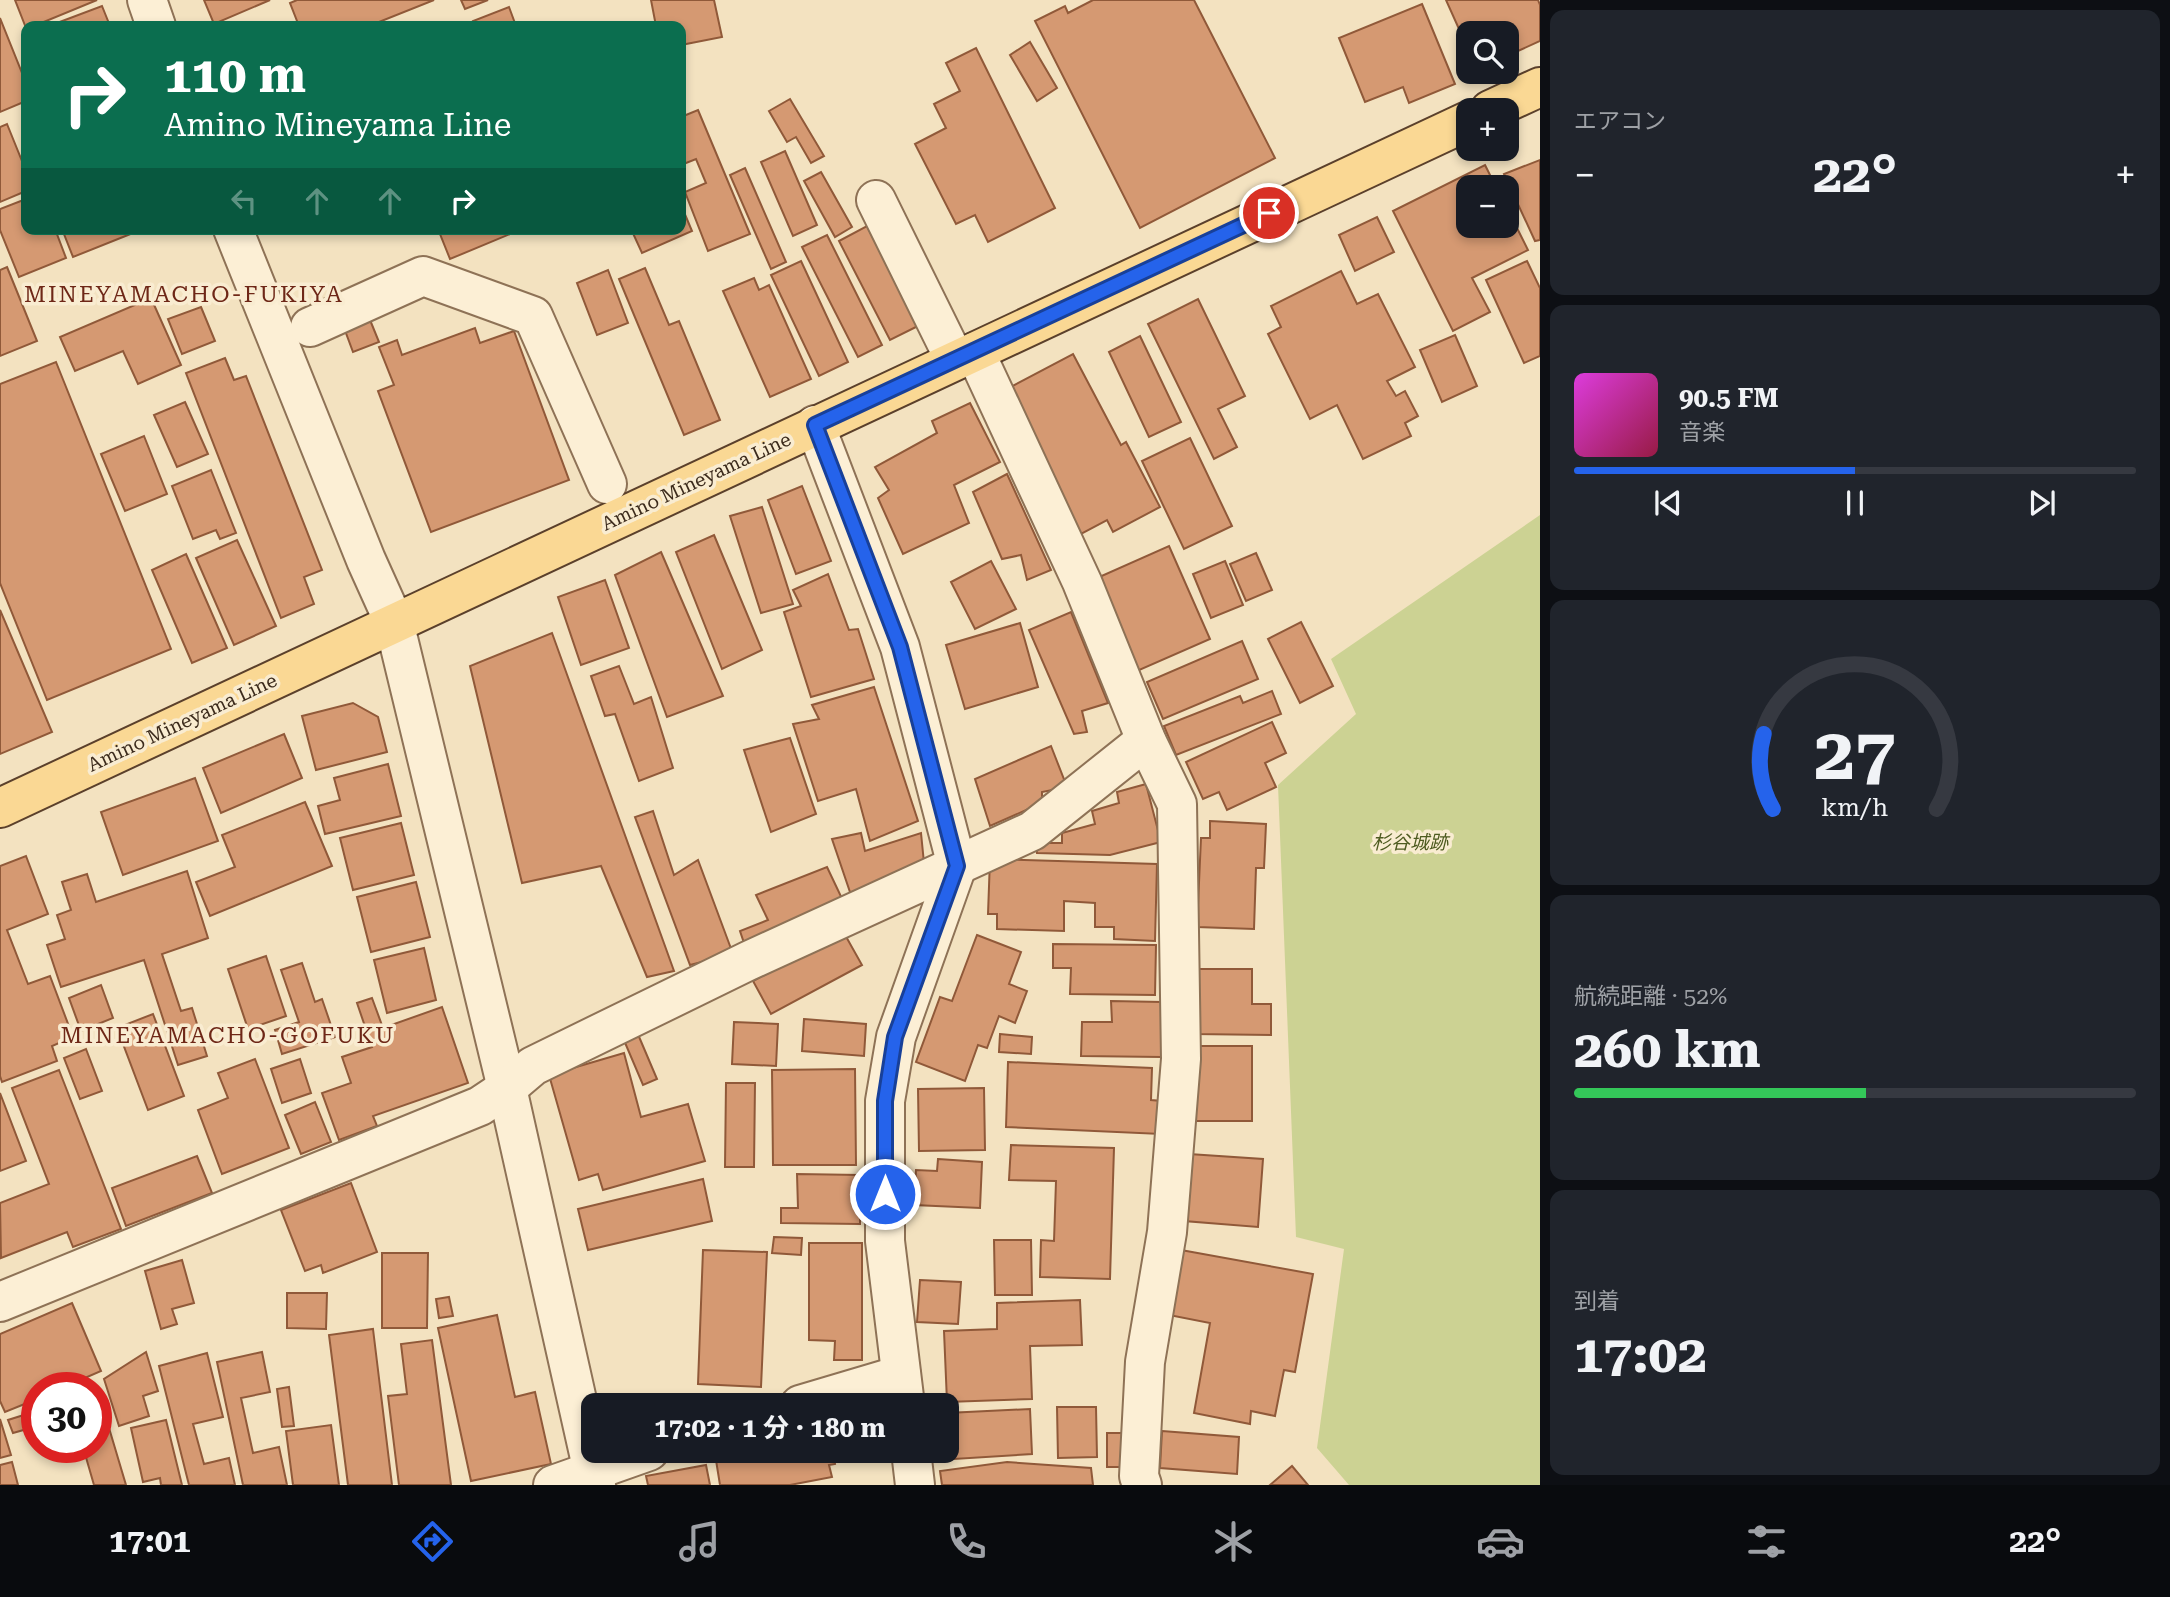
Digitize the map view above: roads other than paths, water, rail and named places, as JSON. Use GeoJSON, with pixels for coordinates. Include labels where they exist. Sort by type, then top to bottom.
{"type":"FeatureCollection","features":[{"type":"Feature","properties":{"kind":"main road"},"geometry":{"type":"LineString","coordinates":[[1516,98],[1540,87]]}},
{"type":"Feature","properties":{"kind":"main road","name":"Amino Mineyama Line"},"geometry":{"type":"LineString","coordinates":[[0,808],[1456,127]]}},
{"type":"Feature","properties":{"kind":"street"},"geometry":{"type":"LineString","coordinates":[[147,0],[154,21]]}},
{"type":"Feature","properties":{"kind":"street"},"geometry":{"type":"LineString","coordinates":[[876,200],[965,356],[1082,582],[1146,740],[1177,804],[1181,1059],[1167,1232],[1145,1362],[1139,1476],[1142,1485]]}},
{"type":"Feature","properties":{"kind":"street"},"geometry":{"type":"LineString","coordinates":[[235,235],[366,560],[394,622],[508,1088],[595,1477]]}},
{"type":"Feature","properties":{"kind":"street"},"geometry":{"type":"LineString","coordinates":[[310,327],[423,276],[533,316],[607,484]]}},
{"type":"Feature","properties":{"kind":"street"},"geometry":{"type":"LineString","coordinates":[[815,425],[900,647],[957,866],[895,1037],[885,1101],[885,1241],[903,1390],[882,1393]]}},
{"type":"Feature","properties":{"kind":"street"},"geometry":{"type":"LineString","coordinates":[[0,1301],[480,1106],[508,1088],[533,1066],[748,961],[1032,831],[1146,740]]}},
{"type":"Feature","properties":{"kind":"street"},"geometry":{"type":"LineString","coordinates":[[553,1485],[595,1477],[624,1463]]}},
{"type":"Feature","properties":{"kind":"street"},"geometry":{"type":"LineString","coordinates":[[912,1463],[915,1485]]}},
{"type":"Feature","properties":{"kind":"district","name":"MINEYAMACHO-FUKIYA"},"geometry":{"type":"Point","coordinates":[184,294]}},
{"type":"Feature","properties":{"kind":"district","name":"MINEYAMACHO-GOFUKU"},"geometry":{"type":"Point","coordinates":[228,1035]}},
{"type":"Feature","properties":{"kind":"park label","name":"杉谷城跡"},"geometry":{"type":"Point","coordinates":[1410,842]}}]}
